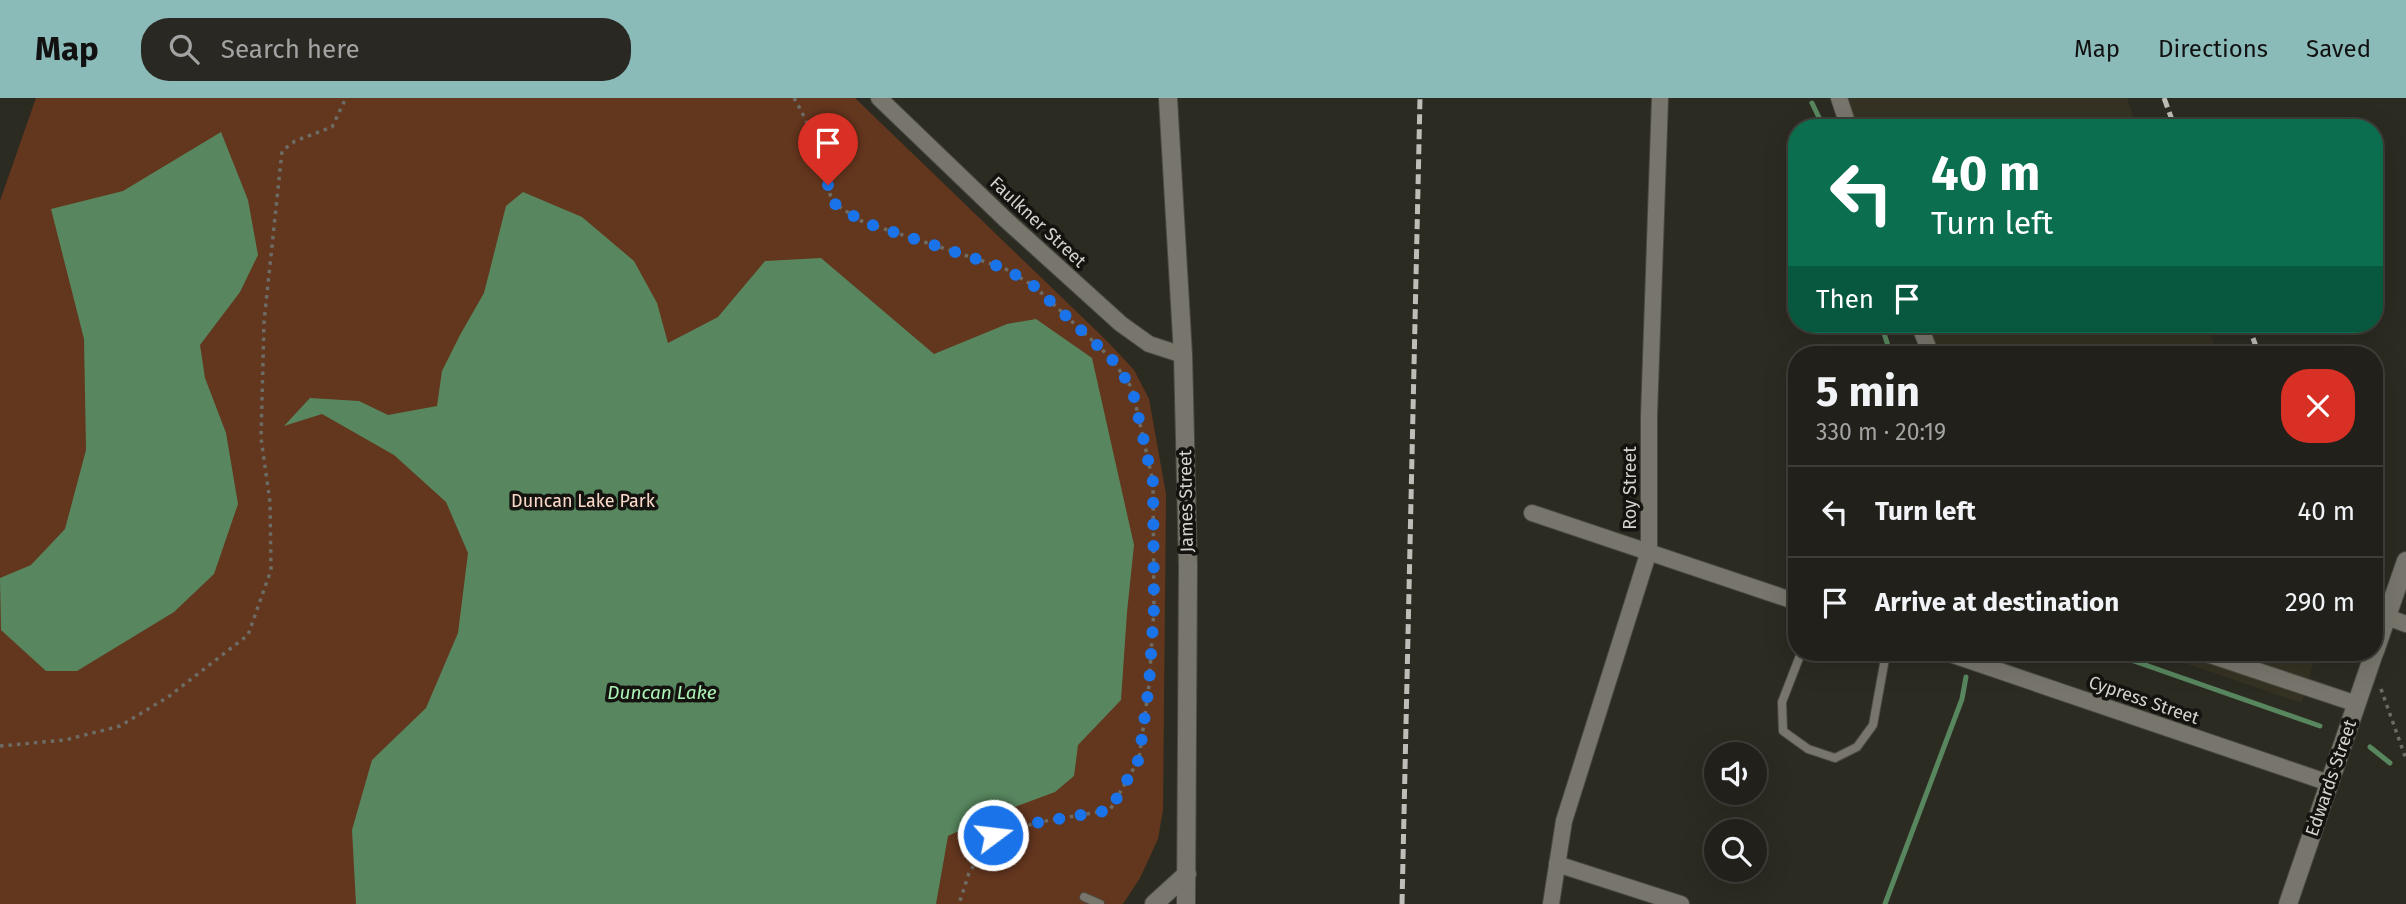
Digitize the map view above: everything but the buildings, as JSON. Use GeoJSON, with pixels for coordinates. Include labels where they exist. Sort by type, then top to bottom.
{"type":"FeatureCollection","features":[{"type":"Feature","properties":{"kind":"street","name":"Faulkner Street"},"geometry":{"type":"LineString","coordinates":[[880,98],[1005,219],[1121,324],[1149,344],[1183,355]]}},
{"type":"Feature","properties":{"kind":"street","name":"James Street"},"geometry":{"type":"LineString","coordinates":[[1168,98],[1183,355],[1188,566],[1186,904]]}},
{"type":"Feature","properties":{"kind":"street","name":"Roy Street"},"geometry":{"type":"LineString","coordinates":[[1551,904],[1564,821],[1649,551],[1649,416],[1660,98]]}},
{"type":"Feature","properties":{"kind":"street"},"geometry":{"type":"LineString","coordinates":[[1839,98],[1846,119]]}},
{"type":"Feature","properties":{"kind":"street"},"geometry":{"type":"LineString","coordinates":[[1532,513],[1788,599]]}},
{"type":"Feature","properties":{"kind":"street","name":"Edwards Street"},"geometry":{"type":"LineString","coordinates":[[2383,629],[2406,561]]}},
{"type":"Feature","properties":{"kind":"street"},"geometry":{"type":"LineString","coordinates":[[2387,617],[2406,624]]}},
{"type":"Feature","properties":{"kind":"street","name":"Cypress Street"},"geometry":{"type":"LineString","coordinates":[[1971,661],[2329,783]]}},
{"type":"Feature","properties":{"kind":"street"},"geometry":{"type":"LineString","coordinates":[[2228,661],[2357,704]]}},
{"type":"Feature","properties":{"kind":"street","name":"Edwards Street"},"geometry":{"type":"LineString","coordinates":[[2288,904],[2372,661]]}},
{"type":"Feature","properties":{"kind":"street"},"geometry":{"type":"LineString","coordinates":[[1557,864],[1681,904]]}},
{"type":"Feature","properties":{"kind":"street"},"geometry":{"type":"LineString","coordinates":[[1154,904],[1187,874]]}},
{"type":"Feature","properties":{"kind":"lane"},"geometry":{"type":"LineString","coordinates":[[1798,661],[1782,702],[1783,731],[1808,749],[1835,758],[1857,747],[1873,725],[1885,661]]}},
{"type":"Feature","properties":{"kind":"lane"},"geometry":{"type":"LineString","coordinates":[[1084,897],[1100,904]]}},
{"type":"Feature","properties":{"kind":"path"},"geometry":{"type":"LineString","coordinates":[[0,746],[65,740],[120,726],[168,697],[248,635],[271,569],[270,502],[261,438],[264,322],[282,151],[295,141],[332,127],[346,98]]}},
{"type":"Feature","properties":{"kind":"path"},"geometry":{"type":"LineString","coordinates":[[794,98],[806,119],[824,168],[832,202],[863,222],[1004,268],[1034,286],[1111,358],[1132,388],[1153,482],[1154,608],[1149,685],[1139,759],[1110,810],[1040,822],[993,835],[969,873],[959,904]]}},
{"type":"Feature","properties":{"kind":"path"},"geometry":{"type":"LineString","coordinates":[[2376,661],[2406,760]]}},
{"type":"Feature","properties":{"kind":"shaded area"},"geometry":{"type":"Polygon","coordinates":[[[1830,98],[2127,98],[2134,119],[1838,119],[1830,98]]]}},
{"type":"Feature","properties":{"kind":"shaded area"},"geometry":{"type":"Polygon","coordinates":[[[1914,333],[2210,333],[2215,346],[1919,346],[1914,333]]]}},
{"type":"Feature","properties":{"kind":"shaded area"},"geometry":{"type":"Polygon","coordinates":[[[2179,661],[2314,661],[2302,703],[2179,661]]]}},
{"type":"Feature","properties":{"kind":"green space","name":"Duncan Lake Park"},"geometry":{"type":"Polygon","coordinates":[[[36,98],[855,98],[1107,341],[1134,370],[1149,399],[1166,494],[1163,810],[1158,839],[1140,878],[1123,904],[0,904],[0,201],[36,98]]]}},
{"type":"Feature","properties":{"kind":"water"},"geometry":{"type":"Polygon","coordinates":[[[221,132],[248,200],[258,255],[240,292],[200,345],[205,378],[226,433],[238,504],[214,574],[174,612],[77,671],[46,671],[1,630],[0,578],[31,565],[65,529],[86,450],[84,339],[51,209],[123,191],[221,132]]]}},
{"type":"Feature","properties":{"kind":"water","name":"Duncan Lake"},"geometry":{"type":"Polygon","coordinates":[[[523,192],[582,217],[634,261],[657,303],[668,343],[718,317],[765,261],[821,258],[934,354],[1007,324],[1036,319],[1092,358],[1134,545],[1121,700],[1078,745],[1074,776],[1055,792],[993,815],[948,836],[936,904],[356,904],[352,830],[372,760],[426,708],[458,633],[468,553],[446,502],[394,455],[322,414],[284,426],[310,398],[359,401],[388,415],[437,406],[442,371],[484,293],[506,206],[523,192]]]}},
{"type":"Feature","properties":{"kind":"waterway"},"geometry":{"type":"LineString","coordinates":[[1812,103],[1820,119]]}},
{"type":"Feature","properties":{"kind":"waterway"},"geometry":{"type":"LineString","coordinates":[[1884,333],[1888,346]]}},
{"type":"Feature","properties":{"kind":"waterway"},"geometry":{"type":"LineString","coordinates":[[2134,661],[2320,726]]}},
{"type":"Feature","properties":{"kind":"waterway"},"geometry":{"type":"LineString","coordinates":[[1885,904],[1962,699],[1966,677]]}},
{"type":"Feature","properties":{"kind":"waterway"},"geometry":{"type":"LineString","coordinates":[[2370,747],[2390,763]]}},
{"type":"Feature","properties":{"kind":"railway"},"geometry":{"type":"LineString","coordinates":[[1402,904],[1420,98]]}},
{"type":"Feature","properties":{"kind":"railway"},"geometry":{"type":"LineString","coordinates":[[2164,98],[2172,119]]}},
{"type":"Feature","properties":{"kind":"railway"},"geometry":{"type":"LineString","coordinates":[[2251,333],[2256,346]]}},
{"type":"Feature","properties":{"kind":"route"},"geometry":{"type":"LineString","coordinates":[[828,185],[832,202],[863,222],[1004,268],[1034,286],[1111,358],[1132,388],[1153,482],[1154,608],[1149,685],[1139,759],[1110,810],[1040,822],[993,835]]}}]}
